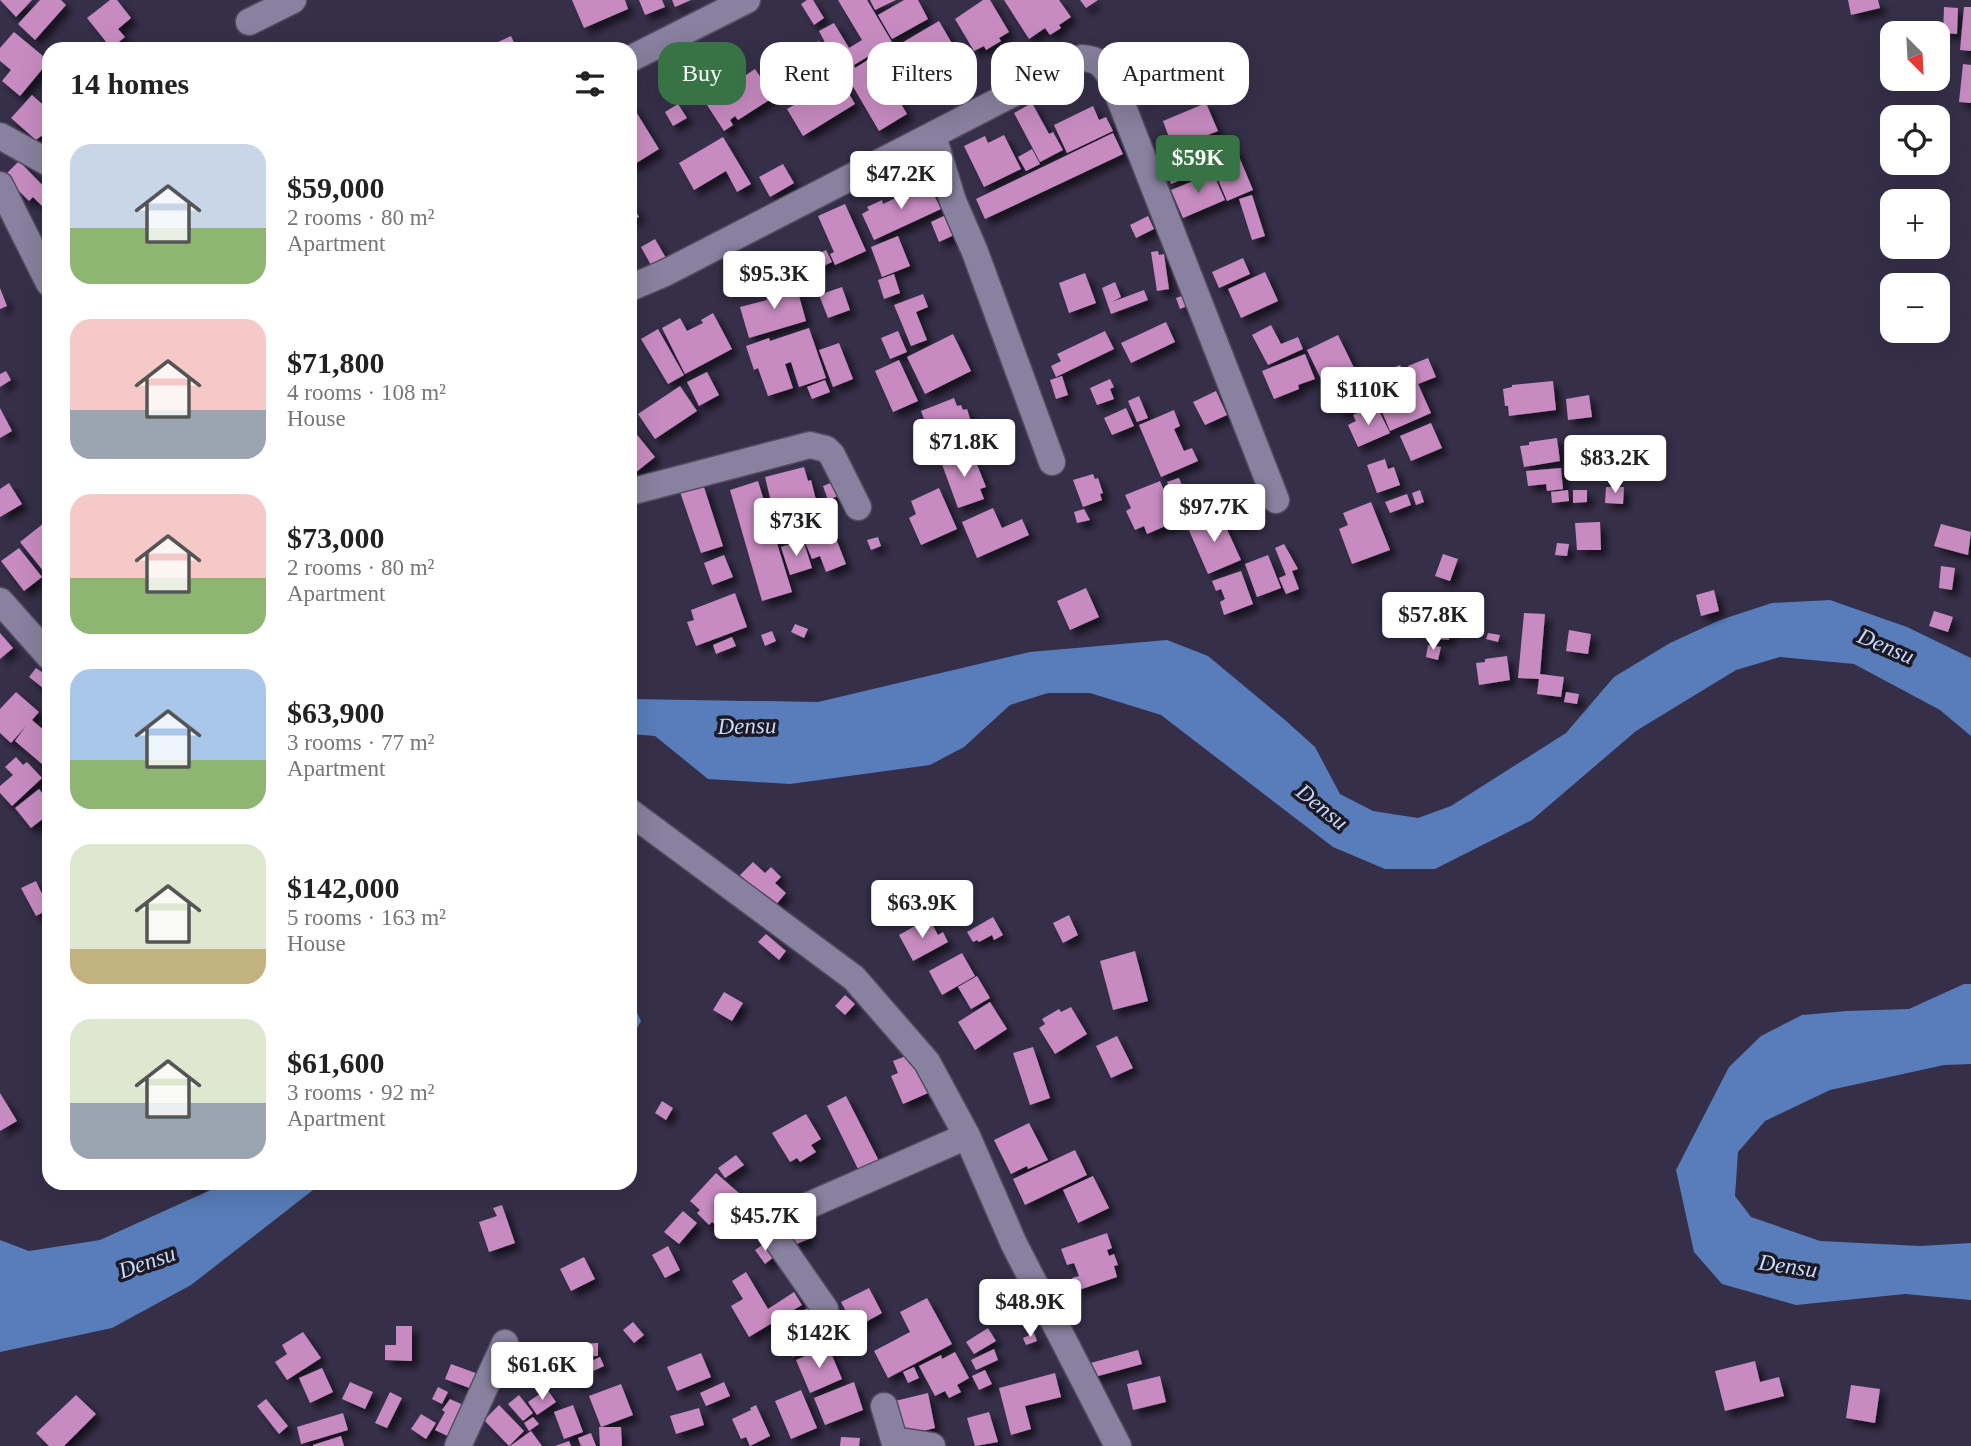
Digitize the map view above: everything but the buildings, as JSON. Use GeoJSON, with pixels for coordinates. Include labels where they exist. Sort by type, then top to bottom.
{"type":"FeatureCollection","features":[{"type":"Feature","properties":{"kind":"street"},"geometry":{"type":"LineString","coordinates":[[249,22],[293,0]]}},
{"type":"Feature","properties":{"kind":"street"},"geometry":{"type":"LineString","coordinates":[[637,55],[747,0]]}},
{"type":"Feature","properties":{"kind":"street"},"geometry":{"type":"LineString","coordinates":[[637,285],[1082,58],[1100,62],[1112,79],[1276,500]]}},
{"type":"Feature","properties":{"kind":"street"},"geometry":{"type":"LineString","coordinates":[[0,136],[42,159]]}},
{"type":"Feature","properties":{"kind":"street"},"geometry":{"type":"LineString","coordinates":[[933,136],[953,201],[975,252],[1052,462]]}},
{"type":"Feature","properties":{"kind":"street"},"geometry":{"type":"LineString","coordinates":[[0,185],[42,269]]}},
{"type":"Feature","properties":{"kind":"street"},"geometry":{"type":"LineString","coordinates":[[637,490],[810,445],[826,449],[832,455],[858,507]]}},
{"type":"Feature","properties":{"kind":"street"},"geometry":{"type":"LineString","coordinates":[[0,601],[42,648]]}},
{"type":"Feature","properties":{"kind":"street"},"geometry":{"type":"LineString","coordinates":[[637,816],[854,978],[927,1062],[968,1136],[1014,1244],[1118,1446]]}},
{"type":"Feature","properties":{"kind":"street"},"geometry":{"type":"LineString","coordinates":[[825,1309],[765,1224],[968,1136]]}},
{"type":"Feature","properties":{"kind":"street"},"geometry":{"type":"LineString","coordinates":[[458,1446],[505,1343]]}},
{"type":"Feature","properties":{"kind":"street"},"geometry":{"type":"LineString","coordinates":[[884,1406],[894,1440],[932,1446]]}},
{"type":"Feature","properties":{"kind":"water","name":"Densu"},"geometry":{"type":"Polygon","coordinates":[[[1830,600],[1907,627],[1971,658],[1971,736],[1940,710],[1854,664],[1780,657],[1736,670],[1636,731],[1532,820],[1435,869],[1385,869],[1333,847],[1161,715],[1090,693],[1048,693],[1010,705],[964,747],[930,765],[790,784],[708,779],[655,736],[637,735],[637,699],[818,702],[1030,652],[1167,640],[1208,656],[1285,720],[1315,747],[1340,794],[1373,811],[1418,818],[1451,806],[1566,733],[1614,677],[1670,643],[1720,620],[1772,603],[1830,600]]]}},
{"type":"Feature","properties":{"kind":"water","name":"Densu"},"geometry":{"type":"Polygon","coordinates":[[[1964,984],[1971,984],[1971,1064],[1944,1065],[1830,1090],[1765,1121],[1738,1152],[1735,1196],[1751,1217],[1820,1241],[1920,1246],[1971,1243],[1971,1300],[1905,1294],[1796,1305],[1722,1284],[1694,1252],[1676,1170],[1729,1067],[1761,1036],[1802,1015],[1909,1009],[1964,984]]]}},
{"type":"Feature","properties":{"kind":"water"},"geometry":{"type":"Polygon","coordinates":[[[637,1013],[641,1021],[637,1028],[637,1013]]]}},
{"type":"Feature","properties":{"kind":"water","name":"Densu"},"geometry":{"type":"Polygon","coordinates":[[[211,1190],[313,1190],[191,1285],[112,1328],[0,1352],[0,1240],[29,1251],[100,1240],[211,1190]]]}}]}
